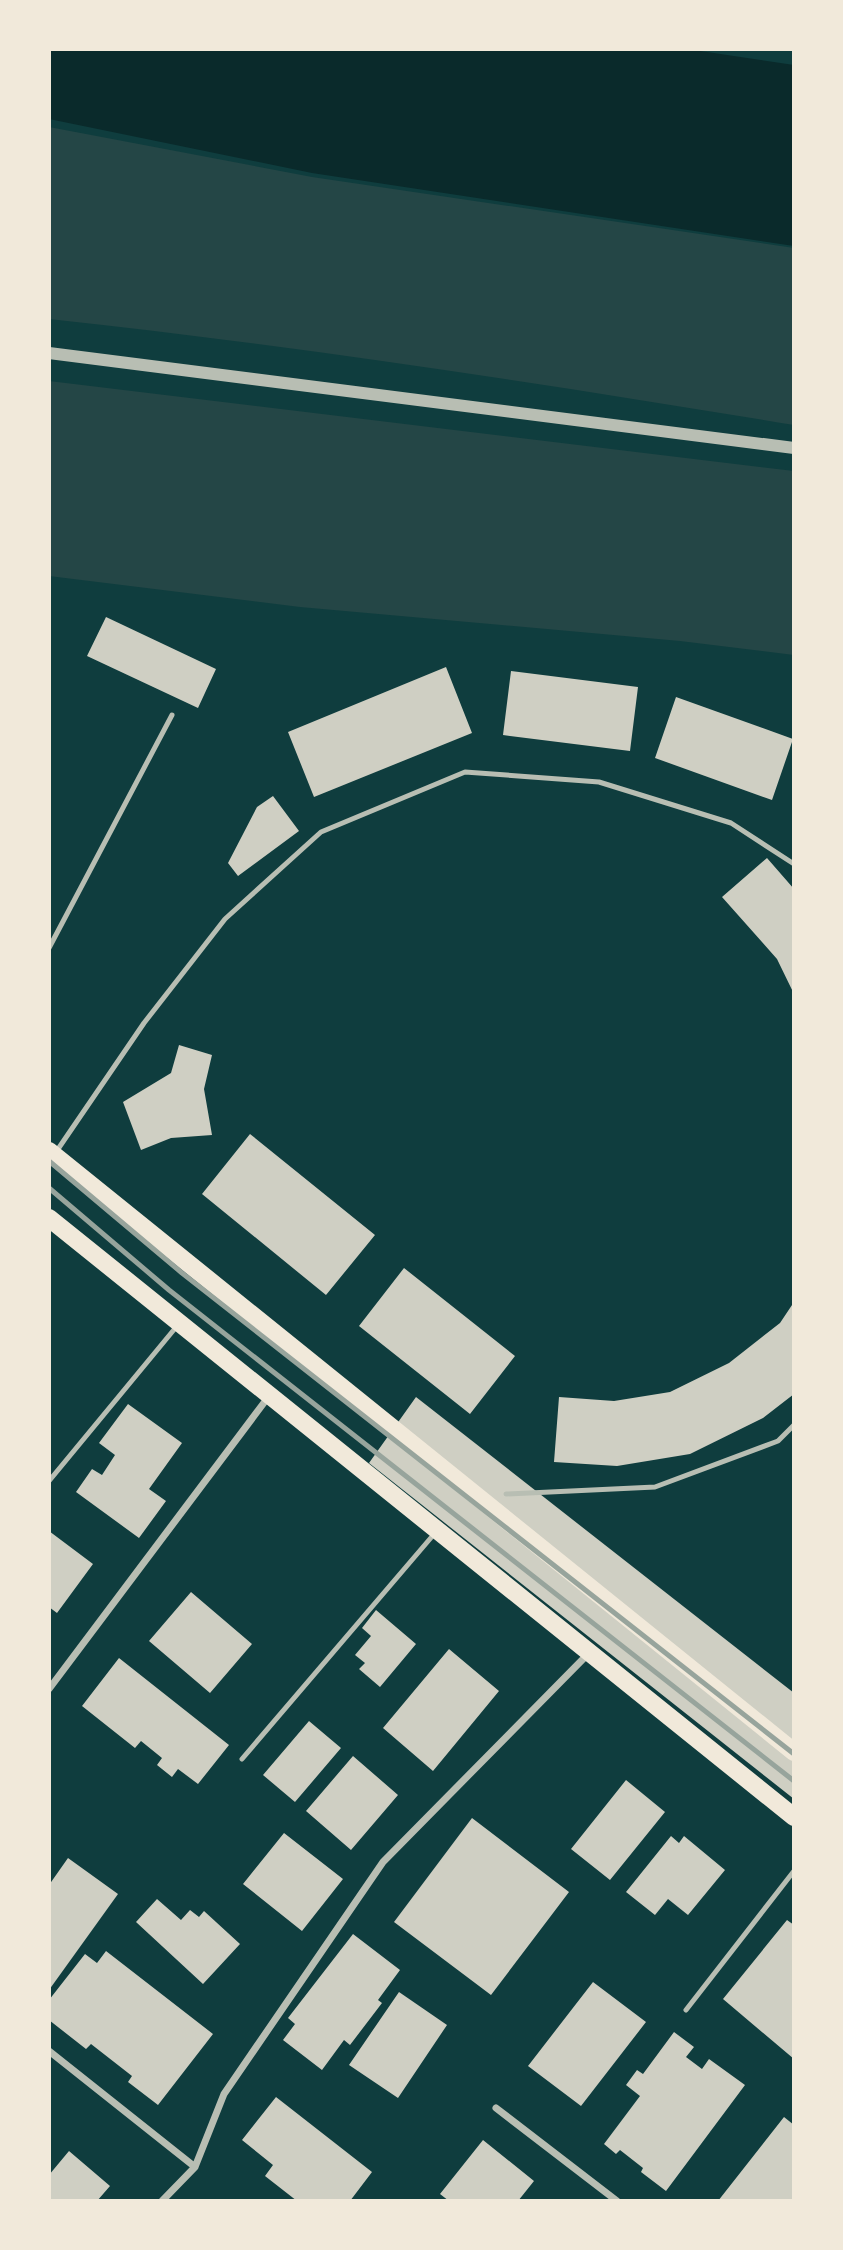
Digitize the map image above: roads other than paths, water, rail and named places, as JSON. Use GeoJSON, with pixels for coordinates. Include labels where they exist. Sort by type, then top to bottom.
{"type":"FeatureCollection","features":[{"type":"Feature","properties":{"kind":"main road"},"geometry":{"type":"LineString","coordinates":[[51,1153],[794,1752]]}},
{"type":"Feature","properties":{"kind":"main road"},"geometry":{"type":"LineString","coordinates":[[49,1218],[794,1817]]}},
{"type":"Feature","properties":{"kind":"street"},"geometry":{"type":"LineString","coordinates":[[49,353],[794,448]]}},
{"type":"Feature","properties":{"kind":"street"},"geometry":{"type":"LineString","coordinates":[[49,1688],[269,1396]]}},
{"type":"Feature","properties":{"kind":"street"},"geometry":{"type":"LineString","coordinates":[[162,2201],[195,2167],[224,2094],[383,1863],[588,1653]]}},
{"type":"Feature","properties":{"kind":"street"},"geometry":{"type":"LineString","coordinates":[[49,2051],[195,2167]]}},
{"type":"Feature","properties":{"kind":"street"},"geometry":{"type":"LineString","coordinates":[[496,2108],[617,2201]]}},
{"type":"Feature","properties":{"kind":"lane"},"geometry":{"type":"LineString","coordinates":[[49,948],[172,715]]}},
{"type":"Feature","properties":{"kind":"lane"},"geometry":{"type":"LineString","coordinates":[[51,1153],[144,1023],[225,919],[321,832],[465,772],[600,782],[731,823],[794,863]]}},
{"type":"Feature","properties":{"kind":"lane"},"geometry":{"type":"LineString","coordinates":[[49,1481],[179,1324]]}},
{"type":"Feature","properties":{"kind":"lane"},"geometry":{"type":"LineString","coordinates":[[506,1494],[655,1487],[778,1441],[794,1425]]}},
{"type":"Feature","properties":{"kind":"lane"},"geometry":{"type":"LineString","coordinates":[[242,1759],[437,1531]]}},
{"type":"Feature","properties":{"kind":"lane"},"geometry":{"type":"LineString","coordinates":[[685,2010],[794,1871]]}},
{"type":"Feature","properties":{"kind":"railway"},"geometry":{"type":"LineString","coordinates":[[49,1161],[182,1273],[794,1754]]}},
{"type":"Feature","properties":{"kind":"railway"},"geometry":{"type":"LineString","coordinates":[[49,1188],[169,1290],[794,1781]]}}]}
